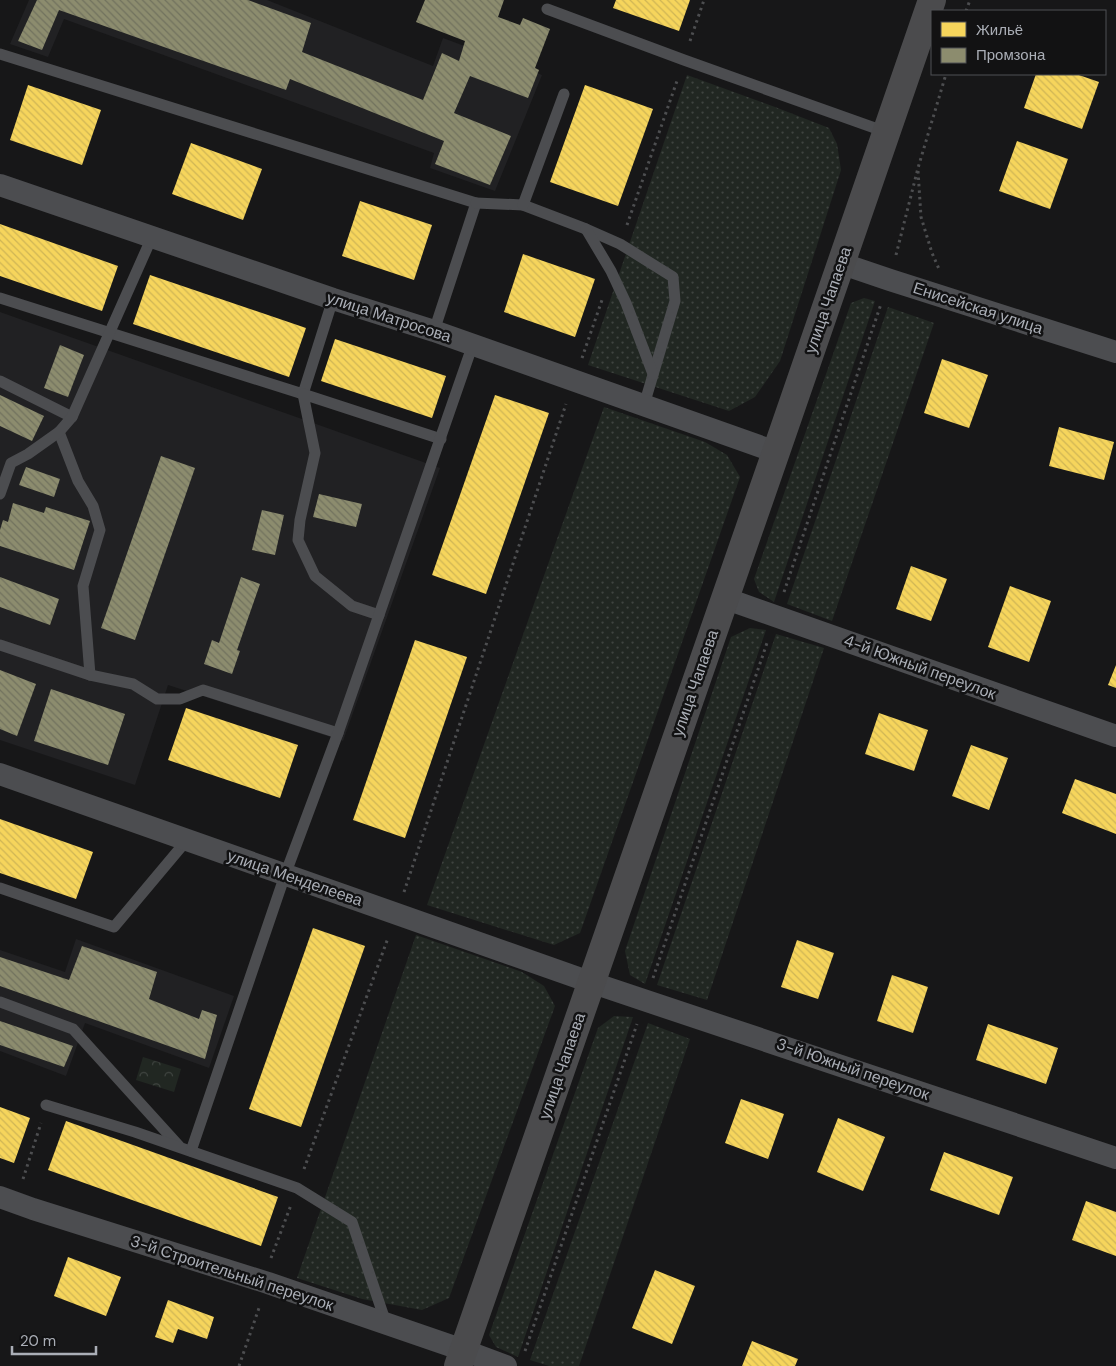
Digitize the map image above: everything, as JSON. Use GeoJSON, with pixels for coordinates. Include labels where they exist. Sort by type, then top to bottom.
{"type":"FeatureCollection","features":[{"type":"Feature","properties":{"kind":"main road","name":"улица Чапаева"},"geometry":{"type":"LineString","coordinates":[[460,1358],[932,0]]}},
{"type":"Feature","properties":{"kind":"street","name":"улица Матросова"},"geometry":{"type":"LineString","coordinates":[[0,185],[333,299],[474,344],[776,452]]}},
{"type":"Feature","properties":{"kind":"street","name":"Енисейская улица"},"geometry":{"type":"LineString","coordinates":[[840,263],[1116,352]]}},
{"type":"Feature","properties":{"kind":"street","name":"4-й Южный переулок"},"geometry":{"type":"LineString","coordinates":[[724,598],[1116,736]]}},
{"type":"Feature","properties":{"kind":"street","name":"улица Менделеева"},"geometry":{"type":"LineString","coordinates":[[0,774],[590,982]]}},
{"type":"Feature","properties":{"kind":"street","name":"3-й Южный переулок"},"geometry":{"type":"LineString","coordinates":[[590,982],[1116,1158]]}},
{"type":"Feature","properties":{"kind":"street","name":"3-й Строительный переулок"},"geometry":{"type":"LineString","coordinates":[[8,1200],[268,1283],[386,1323],[460,1358],[514,1361]]}},
{"type":"Feature","properties":{"kind":"lane"},"geometry":{"type":"LineString","coordinates":[[546,8],[684,60],[886,132]]}},
{"type":"Feature","properties":{"kind":"lane"},"geometry":{"type":"LineString","coordinates":[[0,54],[476,203],[523,205],[620,244],[673,277],[675,301],[644,405]]}},
{"type":"Feature","properties":{"kind":"lane"},"geometry":{"type":"LineString","coordinates":[[523,205],[564,94]]}},
{"type":"Feature","properties":{"kind":"lane"},"geometry":{"type":"LineString","coordinates":[[434,331],[476,203]]}},
{"type":"Feature","properties":{"kind":"lane"},"geometry":{"type":"LineString","coordinates":[[586,229],[611,271],[626,303],[654,374]]}},
{"type":"Feature","properties":{"kind":"lane"},"geometry":{"type":"LineString","coordinates":[[0,494],[11,463],[28,454],[59,432],[72,417],[152,237]]}},
{"type":"Feature","properties":{"kind":"lane"},"geometry":{"type":"LineString","coordinates":[[0,298],[441,439]]}},
{"type":"Feature","properties":{"kind":"lane"},"geometry":{"type":"LineString","coordinates":[[333,299],[303,394],[315,453],[300,520],[298,540],[315,576],[352,606],[379,615]]}},
{"type":"Feature","properties":{"kind":"lane"},"geometry":{"type":"LineString","coordinates":[[185,1149],[338,733],[474,344]]}},
{"type":"Feature","properties":{"kind":"lane"},"geometry":{"type":"LineString","coordinates":[[0,381],[72,417]]}},
{"type":"Feature","properties":{"kind":"lane"},"geometry":{"type":"LineString","coordinates":[[59,432],[78,481],[93,506],[100,530],[83,586],[90,675]]}},
{"type":"Feature","properties":{"kind":"lane"},"geometry":{"type":"LineString","coordinates":[[0,645],[90,675],[133,684],[157,699],[180,699],[203,690],[338,733]]}},
{"type":"Feature","properties":{"kind":"lane"},"geometry":{"type":"LineString","coordinates":[[0,888],[114,927],[187,840]]}},
{"type":"Feature","properties":{"kind":"lane"},"geometry":{"type":"LineString","coordinates":[[0,1002],[73,1029],[185,1149]]}},
{"type":"Feature","properties":{"kind":"lane"},"geometry":{"type":"LineString","coordinates":[[46,1105],[135,1132],[297,1188],[352,1222],[386,1323]]}},
{"type":"Feature","properties":{"kind":"path"},"geometry":{"type":"LineString","coordinates":[[620,244],[704,0]]}},
{"type":"Feature","properties":{"kind":"path"},"geometry":{"type":"LineString","coordinates":[[514,1361],[646,1000],[890,280],[918,168],[946,75]]}},
{"type":"Feature","properties":{"kind":"path"},"geometry":{"type":"LineString","coordinates":[[918,168],[921,217],[932,253],[955,301]]}},
{"type":"Feature","properties":{"kind":"path"},"geometry":{"type":"LineString","coordinates":[[239,1366],[268,1283],[270,1259],[397,914],[611,271]]}},
{"type":"Feature","properties":{"kind":"path"},"geometry":{"type":"LineString","coordinates":[[8,1200],[46,1105]]}},
{"type":"Feature","properties":{"kind":"shaded area"},"geometry":{"type":"Polygon","coordinates":[[[29,0],[267,0],[433,66],[443,38],[542,75],[495,191],[430,168],[434,153],[64,19],[48,57],[10,44],[29,0]]]}},
{"type":"Feature","properties":{"kind":"shaded area"},"geometry":{"type":"Polygon","coordinates":[[[0,312],[440,468],[343,741],[168,685],[135,785],[0,740],[0,312]]]}},
{"type":"Feature","properties":{"kind":"shaded area"},"geometry":{"type":"Polygon","coordinates":[[[76,939],[234,996],[209,1068],[85,1023],[66,1076],[0,1051],[0,950],[65,972],[76,939]]]}},
{"type":"Feature","properties":{"kind":"green space"},"geometry":{"type":"Polygon","coordinates":[[[687,75],[829,128],[837,144],[841,170],[780,361],[755,397],[729,411],[588,365],[687,75]]]}},
{"type":"Feature","properties":{"kind":"green space"},"geometry":{"type":"Polygon","coordinates":[[[864,298],[875,301],[774,602],[759,592],[754,579],[851,303],[864,298]]]}},
{"type":"Feature","properties":{"kind":"green space"},"geometry":{"type":"Polygon","coordinates":[[[888,307],[934,323],[832,621],[787,604],[888,307]]]}},
{"type":"Feature","properties":{"kind":"green space"},"geometry":{"type":"Polygon","coordinates":[[[604,407],[705,442],[727,455],[740,477],[580,933],[554,945],[427,905],[604,407]]]}},
{"type":"Feature","properties":{"kind":"green space"},"geometry":{"type":"Polygon","coordinates":[[[750,628],[766,630],[645,984],[630,975],[625,951],[731,637],[750,628]]]}},
{"type":"Feature","properties":{"kind":"green space"},"geometry":{"type":"Polygon","coordinates":[[[776,634],[824,648],[707,1000],[657,985],[776,634]]]}},
{"type":"Feature","properties":{"kind":"green space"},"geometry":{"type":"Polygon","coordinates":[[[416,935],[522,972],[544,986],[555,1006],[449,1298],[422,1310],[362,1299],[297,1278],[416,935]]]}},
{"type":"Feature","properties":{"kind":"green space"},"geometry":{"type":"Polygon","coordinates":[[[614,1016],[633,1017],[518,1357],[496,1347],[489,1335],[598,1028],[614,1016]]]}},
{"type":"Feature","properties":{"kind":"green space"},"geometry":{"type":"Polygon","coordinates":[[[648,1023],[690,1039],[579,1366],[549,1366],[530,1360],[648,1023]]]}},
{"type":"Feature","properties":{"kind":"green space"},"geometry":{"type":"Polygon","coordinates":[[[143,1057],[181,1069],[174,1092],[136,1080],[143,1057]]]}},
{"type":"Feature","properties":{"kind":"building: Жильё"},"geometry":{"type":"Polygon","coordinates":[[[616,0],[690,0],[679,31],[613,8],[616,0]]]}},
{"type":"Feature","properties":{"kind":"building: Жильё"},"geometry":{"type":"Polygon","coordinates":[[[1036,75],[1079,75],[1099,82],[1082,129],[1024,108],[1036,75]]]}},
{"type":"Feature","properties":{"kind":"building: Жильё"},"geometry":{"type":"Polygon","coordinates":[[[28,85],[101,110],[82,165],[10,140],[28,85]]]}},
{"type":"Feature","properties":{"kind":"building: Жильё"},"geometry":{"type":"Polygon","coordinates":[[[585,85],[653,109],[618,206],[550,182],[585,85]]]}},
{"type":"Feature","properties":{"kind":"building: Жильё"},"geometry":{"type":"Polygon","coordinates":[[[1017,141],[1068,159],[1050,209],[999,191],[1017,141]]]}},
{"type":"Feature","properties":{"kind":"building: Жильё"},"geometry":{"type":"Polygon","coordinates":[[[191,143],[262,169],[243,220],[172,194],[191,143]]]}},
{"type":"Feature","properties":{"kind":"building: Жильё"},"geometry":{"type":"Polygon","coordinates":[[[360,201],[432,225],[414,280],[342,256],[360,201]]]}},
{"type":"Feature","properties":{"kind":"building: Жильё"},"geometry":{"type":"Polygon","coordinates":[[[0,224],[118,266],[102,311],[0,276],[0,224]]]}},
{"type":"Feature","properties":{"kind":"building: Жильё"},"geometry":{"type":"Polygon","coordinates":[[[523,254],[595,279],[575,337],[504,312],[523,254]]]}},
{"type":"Feature","properties":{"kind":"building: Жильё"},"geometry":{"type":"Polygon","coordinates":[[[150,275],[306,328],[289,377],[133,324],[150,275]]]}},
{"type":"Feature","properties":{"kind":"building: Жильё"},"geometry":{"type":"Polygon","coordinates":[[[335,339],[446,376],[432,418],[321,381],[335,339]]]}},
{"type":"Feature","properties":{"kind":"building: Жильё"},"geometry":{"type":"Polygon","coordinates":[[[942,359],[988,375],[969,428],[924,413],[942,359]]]}},
{"type":"Feature","properties":{"kind":"building: Жильё"},"geometry":{"type":"Polygon","coordinates":[[[495,395],[549,413],[486,594],[432,575],[495,395]]]}},
{"type":"Feature","properties":{"kind":"building: Жильё"},"geometry":{"type":"Polygon","coordinates":[[[1059,427],[1114,442],[1104,480],[1049,466],[1059,427]]]}},
{"type":"Feature","properties":{"kind":"building: Жильё"},"geometry":{"type":"Polygon","coordinates":[[[911,566],[947,579],[931,621],[896,609],[911,566]]]}},
{"type":"Feature","properties":{"kind":"building: Жильё"},"geometry":{"type":"Polygon","coordinates":[[[1010,586],[1051,601],[1029,662],[988,647],[1010,586]]]}},
{"type":"Feature","properties":{"kind":"building: Жильё"},"geometry":{"type":"Polygon","coordinates":[[[415,640],[467,657],[405,838],[353,820],[415,640]]]}},
{"type":"Feature","properties":{"kind":"building: Жильё"},"geometry":{"type":"Polygon","coordinates":[[[1116,665],[1116,688],[1108,685],[1116,665]]]}},
{"type":"Feature","properties":{"kind":"building: Жильё"},"geometry":{"type":"Polygon","coordinates":[[[186,708],[298,745],[280,798],[168,760],[186,708]]]}},
{"type":"Feature","properties":{"kind":"building: Жильё"},"geometry":{"type":"Polygon","coordinates":[[[879,713],[928,730],[914,771],[865,754],[879,713]]]}},
{"type":"Feature","properties":{"kind":"building: Жильё"},"geometry":{"type":"Polygon","coordinates":[[[971,745],[1008,758],[989,810],[952,796],[971,745]]]}},
{"type":"Feature","properties":{"kind":"building: Жильё"},"geometry":{"type":"Polygon","coordinates":[[[1075,779],[1116,794],[1116,834],[1062,813],[1075,779]]]}},
{"type":"Feature","properties":{"kind":"building: Жильё"},"geometry":{"type":"Polygon","coordinates":[[[0,819],[93,852],[76,899],[0,873],[0,819]]]}},
{"type":"Feature","properties":{"kind":"building: Жильё"},"geometry":{"type":"Polygon","coordinates":[[[313,928],[365,946],[301,1127],[249,1109],[313,928]]]}},
{"type":"Feature","properties":{"kind":"building: Жильё"},"geometry":{"type":"Polygon","coordinates":[[[797,940],[834,953],[818,999],[781,987],[797,940]]]}},
{"type":"Feature","properties":{"kind":"building: Жильё"},"geometry":{"type":"Polygon","coordinates":[[[892,975],[928,987],[913,1033],[877,1021],[892,975]]]}},
{"type":"Feature","properties":{"kind":"building: Жильё"},"geometry":{"type":"Polygon","coordinates":[[[988,1024],[1058,1048],[1046,1084],[976,1060],[988,1024]]]}},
{"type":"Feature","properties":{"kind":"building: Жильё"},"geometry":{"type":"Polygon","coordinates":[[[741,1099],[784,1114],[768,1159],[725,1143],[741,1099]]]}},
{"type":"Feature","properties":{"kind":"building: Жильё"},"geometry":{"type":"Polygon","coordinates":[[[0,1107],[30,1118],[14,1163],[0,1158],[0,1107]]]}},
{"type":"Feature","properties":{"kind":"building: Жильё"},"geometry":{"type":"Polygon","coordinates":[[[838,1118],[885,1137],[863,1191],[817,1172],[838,1118]]]}},
{"type":"Feature","properties":{"kind":"building: Жильё"},"geometry":{"type":"Polygon","coordinates":[[[66,1121],[278,1197],[261,1246],[48,1170],[66,1121]]]}},
{"type":"Feature","properties":{"kind":"building: Жильё"},"geometry":{"type":"Polygon","coordinates":[[[944,1152],[1013,1177],[999,1215],[930,1190],[944,1152]]]}},
{"type":"Feature","properties":{"kind":"building: Жильё"},"geometry":{"type":"Polygon","coordinates":[[[1086,1201],[1116,1212],[1116,1256],[1072,1240],[1086,1201]]]}},
{"type":"Feature","properties":{"kind":"building: Жильё"},"geometry":{"type":"Polygon","coordinates":[[[68,1257],[121,1277],[106,1316],[54,1296],[68,1257]]]}},
{"type":"Feature","properties":{"kind":"building: Жильё"},"geometry":{"type":"Polygon","coordinates":[[[655,1270],[695,1286],[672,1344],[632,1328],[655,1270]]]}},
{"type":"Feature","properties":{"kind":"building: Жильё"},"geometry":{"type":"Polygon","coordinates":[[[168,1300],[214,1317],[207,1339],[178,1329],[173,1343],[155,1337],[168,1300]]]}},
{"type":"Feature","properties":{"kind":"building: Жильё"},"geometry":{"type":"Polygon","coordinates":[[[752,1341],[798,1359],[795,1366],[742,1366],[752,1341]]]}},
{"type":"Feature","properties":{"kind":"building: Промзона"},"geometry":{"type":"Polygon","coordinates":[[[37,0],[248,0],[311,23],[302,52],[423,100],[442,53],[459,61],[465,41],[416,22],[425,0],[504,0],[498,17],[520,25],[523,18],[550,29],[535,68],[539,70],[528,98],[470,76],[454,113],[511,136],[490,185],[435,164],[444,141],[290,79],[286,90],[59,10],[42,50],[18,41],[37,0]]]}},
{"type":"Feature","properties":{"kind":"building: Промзона"},"geometry":{"type":"Polygon","coordinates":[[[60,345],[84,355],[68,397],[44,388],[60,345]]]}},
{"type":"Feature","properties":{"kind":"building: Промзона"},"geometry":{"type":"Polygon","coordinates":[[[0,395],[44,416],[32,441],[0,426],[0,395]]]}},
{"type":"Feature","properties":{"kind":"building: Промзона"},"geometry":{"type":"Polygon","coordinates":[[[161,456],[195,468],[135,640],[101,628],[161,456]]]}},
{"type":"Feature","properties":{"kind":"building: Промзона"},"geometry":{"type":"Polygon","coordinates":[[[26,467],[60,479],[54,497],[19,485],[26,467]]]}},
{"type":"Feature","properties":{"kind":"building: Промзона"},"geometry":{"type":"Polygon","coordinates":[[[319,494],[362,504],[356,527],[313,517],[319,494]]]}},
{"type":"Feature","properties":{"kind":"building: Промзона"},"geometry":{"type":"Polygon","coordinates":[[[13,503],[44,513],[46,507],[90,521],[74,570],[0,546],[0,530],[3,520],[8,522],[13,503]]]}},
{"type":"Feature","properties":{"kind":"building: Промзона"},"geometry":{"type":"Polygon","coordinates":[[[262,510],[284,515],[275,555],[252,550],[262,510]]]}},
{"type":"Feature","properties":{"kind":"building: Промзона"},"geometry":{"type":"Polygon","coordinates":[[[0,577],[59,599],[50,625],[0,607],[0,577]]]}},
{"type":"Feature","properties":{"kind":"building: Промзона"},"geometry":{"type":"Polygon","coordinates":[[[241,577],[260,584],[237,650],[240,651],[232,674],[204,664],[212,640],[219,643],[241,577]]]}},
{"type":"Feature","properties":{"kind":"building: Промзона"},"geometry":{"type":"Polygon","coordinates":[[[0,670],[36,684],[17,736],[0,729],[0,670]]]}},
{"type":"Feature","properties":{"kind":"building: Промзона"},"geometry":{"type":"Polygon","coordinates":[[[51,689],[125,714],[108,765],[34,741],[51,689]]]}},
{"type":"Feature","properties":{"kind":"building: Промзона"},"geometry":{"type":"Polygon","coordinates":[[[82,946],[157,972],[149,999],[199,1019],[202,1010],[217,1015],[205,1059],[0,986],[0,957],[69,980],[82,946]]]}},
{"type":"Feature","properties":{"kind":"building: Промзона"},"geometry":{"type":"Polygon","coordinates":[[[0,1021],[73,1046],[64,1067],[0,1045],[0,1021]]]}}]}
